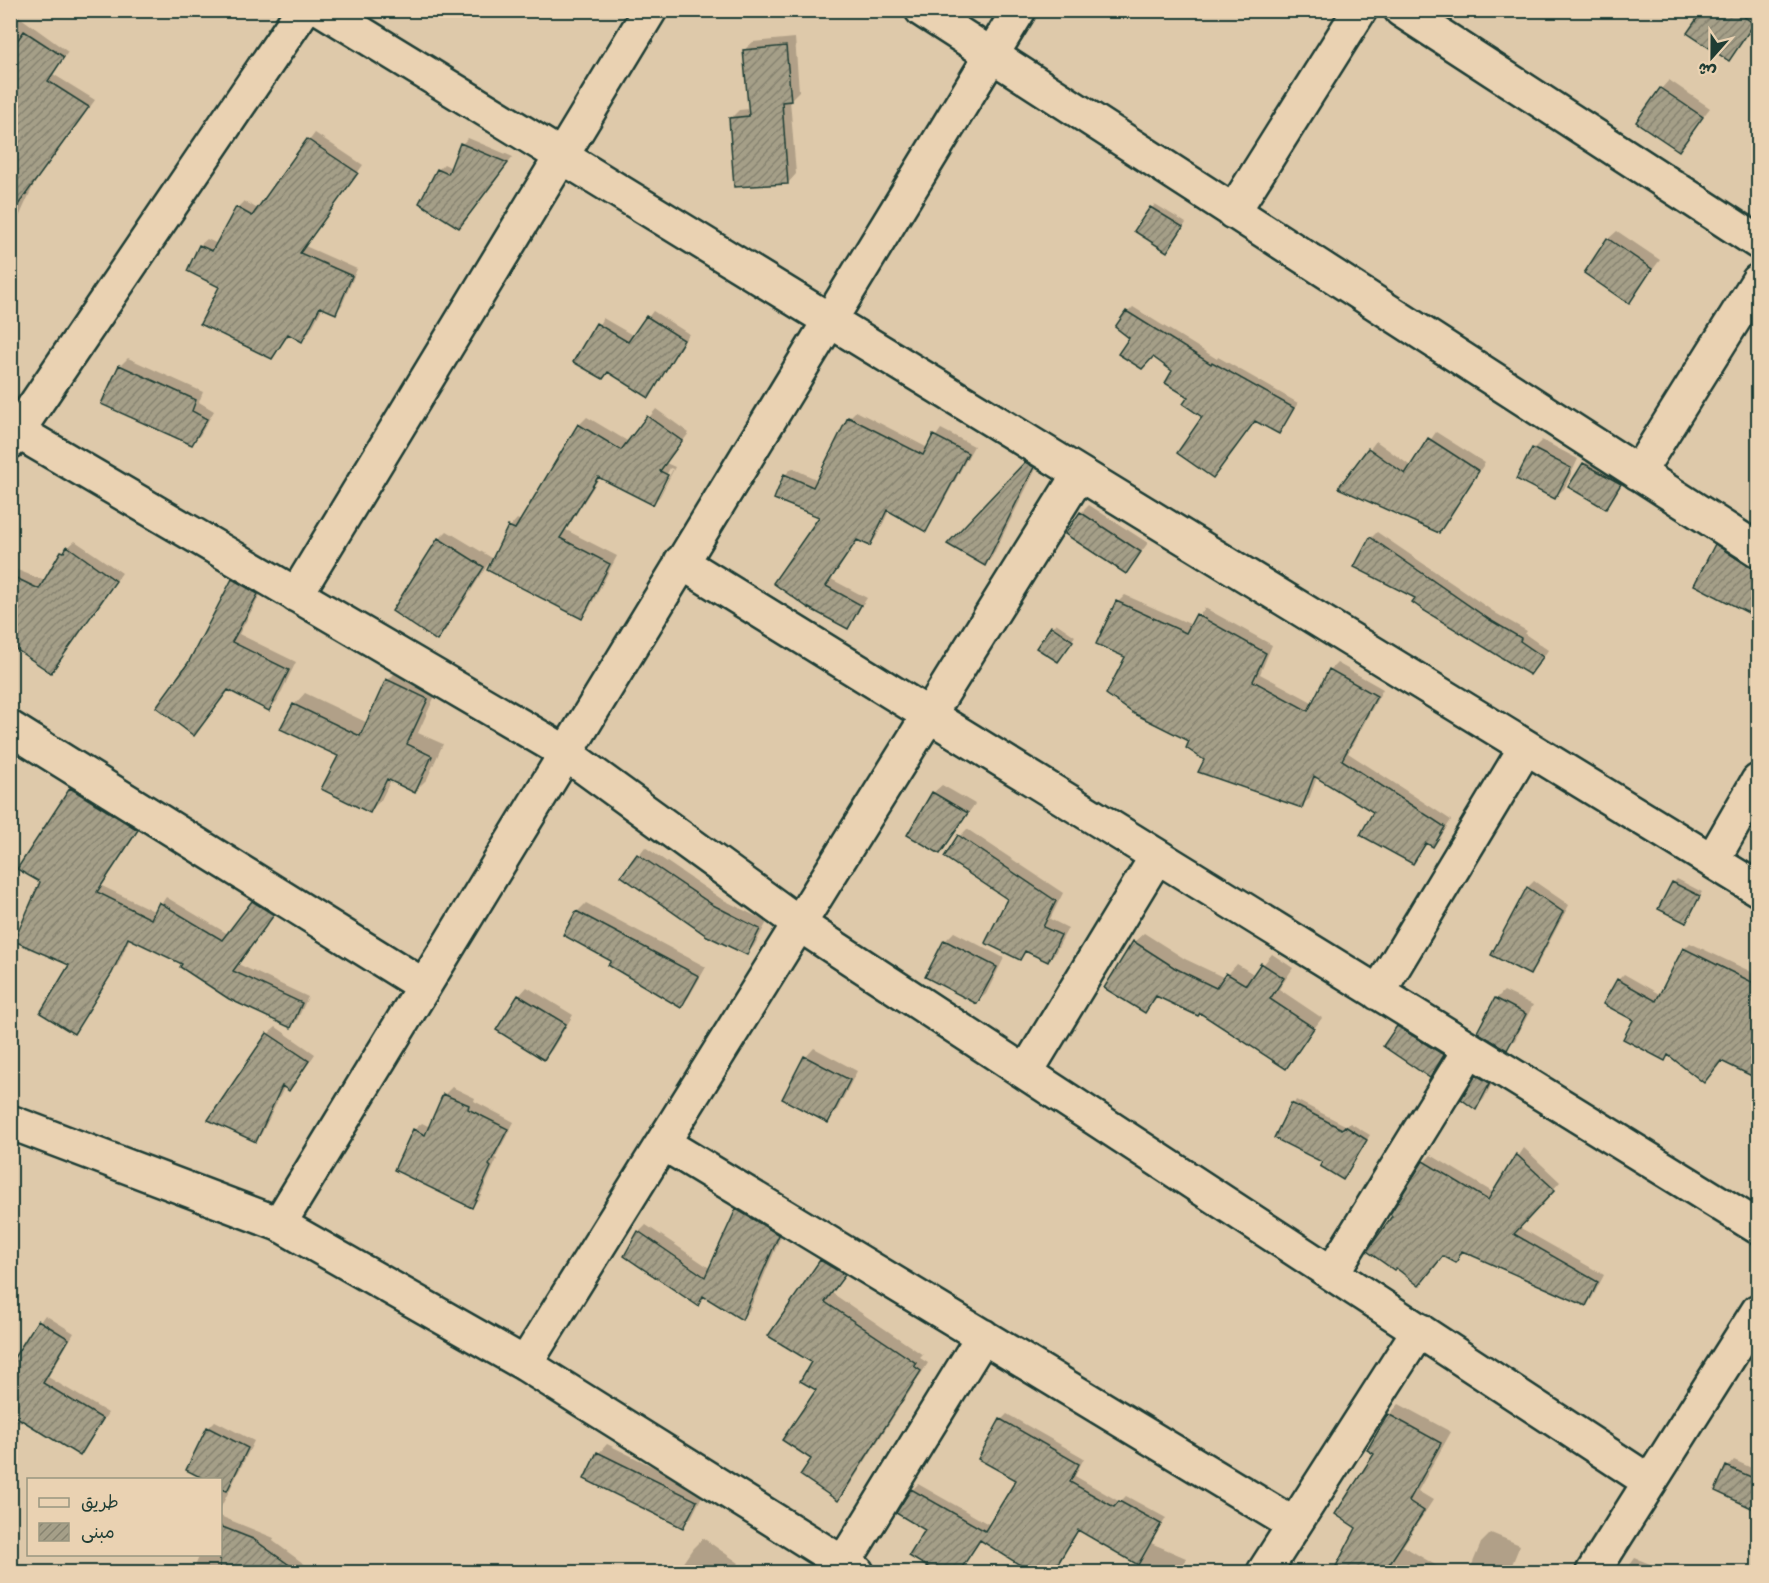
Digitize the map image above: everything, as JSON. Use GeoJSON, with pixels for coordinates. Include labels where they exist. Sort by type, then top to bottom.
{"type":"FeatureCollection","features":[{"type":"Feature","properties":{"kind":"street"},"geometry":{"type":"LineString","coordinates":[[303,10],[13,433],[566,753],[800,923],[1650,1482]]}},
{"type":"Feature","properties":{"kind":"street"},"geometry":{"type":"LineString","coordinates":[[323,10],[1758,889]]}},
{"type":"Feature","properties":{"kind":"street"},"geometry":{"type":"LineString","coordinates":[[296,595],[650,10]]}},
{"type":"Feature","properties":{"kind":"street"},"geometry":{"type":"LineString","coordinates":[[922,10],[1758,550]]}},
{"type":"Feature","properties":{"kind":"street"},"geometry":{"type":"LineString","coordinates":[[279,1224],[1019,10]]}},
{"type":"Feature","properties":{"kind":"street"},"geometry":{"type":"LineString","coordinates":[[1233,212],[1360,10]]}},
{"type":"Feature","properties":{"kind":"street"},"geometry":{"type":"LineString","coordinates":[[1401,10],[1758,242]]}},
{"type":"Feature","properties":{"kind":"street"},"geometry":{"type":"LineString","coordinates":[[1638,472],[1758,281]]}},
{"type":"Feature","properties":{"kind":"street"},"geometry":{"type":"LineString","coordinates":[[525,1364],[1079,474]]}},
{"type":"Feature","properties":{"kind":"street"},"geometry":{"type":"LineString","coordinates":[[681,562],[1758,1227]]}},
{"type":"Feature","properties":{"kind":"street"},"geometry":{"type":"LineString","coordinates":[[10,728],[424,986]]}},
{"type":"Feature","properties":{"kind":"street"},"geometry":{"type":"LineString","coordinates":[[1378,993],[1526,747]]}},
{"type":"Feature","properties":{"kind":"street"},"geometry":{"type":"LineString","coordinates":[[1712,861],[1758,781]]}},
{"type":"Feature","properties":{"kind":"street"},"geometry":{"type":"LineString","coordinates":[[1026,1072],[1157,856]]}},
{"type":"Feature","properties":{"kind":"street"},"geometry":{"type":"LineString","coordinates":[[1332,1273],[1470,1049]]}},
{"type":"Feature","properties":{"kind":"street"},"geometry":{"type":"LineString","coordinates":[[10,1122],[279,1224],[525,1364],[848,1570],[983,1336]]}},
{"type":"Feature","properties":{"kind":"street"},"geometry":{"type":"LineString","coordinates":[[663,1143],[1293,1524]]}},
{"type":"Feature","properties":{"kind":"street"},"geometry":{"type":"LineString","coordinates":[[1593,1572],[1758,1311]]}},
{"type":"Feature","properties":{"kind":"street"},"geometry":{"type":"LineString","coordinates":[[1264,1572],[1419,1330]]}},
{"type":"Feature","properties":{"kind":"building"},"geometry":{"type":"Polygon","coordinates":[[[1703,10],[1735,10],[1754,24],[1729,61],[1687,33],[1703,10]]]}},
{"type":"Feature","properties":{"kind":"building"},"geometry":{"type":"Polygon","coordinates":[[[24,31],[64,57],[48,81],[89,107],[10,216],[10,51],[24,31]]]}},
{"type":"Feature","properties":{"kind":"building"},"geometry":{"type":"Polygon","coordinates":[[[786,46],[791,101],[782,102],[788,184],[734,187],[729,118],[749,116],[743,50],[786,46]]]}},
{"type":"Feature","properties":{"kind":"building"},"geometry":{"type":"Polygon","coordinates":[[[1660,88],[1703,117],[1679,151],[1636,122],[1660,88]]]}},
{"type":"Feature","properties":{"kind":"building"},"geometry":{"type":"Polygon","coordinates":[[[307,139],[358,173],[300,253],[352,276],[336,314],[320,307],[302,342],[288,334],[272,359],[200,324],[219,287],[187,271],[199,245],[212,251],[236,207],[252,216],[307,139]]]}},
{"type":"Feature","properties":{"kind":"building"},"geometry":{"type":"Polygon","coordinates":[[[460,143],[508,163],[459,228],[419,203],[437,169],[448,174],[460,143]]]}},
{"type":"Feature","properties":{"kind":"building"},"geometry":{"type":"Polygon","coordinates":[[[1150,207],[1183,227],[1167,252],[1134,231],[1150,207]]]}},
{"type":"Feature","properties":{"kind":"building"},"geometry":{"type":"Polygon","coordinates":[[[1607,238],[1652,269],[1629,304],[1584,273],[1607,238]]]}},
{"type":"Feature","properties":{"kind":"building"},"geometry":{"type":"Polygon","coordinates":[[[1126,311],[1211,364],[1212,362],[1294,408],[1279,434],[1255,421],[1213,478],[1177,453],[1202,417],[1183,404],[1188,397],[1165,383],[1172,371],[1153,357],[1142,369],[1118,354],[1129,338],[1115,327],[1126,311]]]}},
{"type":"Feature","properties":{"kind":"building"},"geometry":{"type":"Polygon","coordinates":[[[646,316],[684,340],[649,398],[608,372],[603,379],[573,362],[596,323],[628,342],[646,316]]]}},
{"type":"Feature","properties":{"kind":"building"},"geometry":{"type":"Polygon","coordinates":[[[119,365],[196,400],[192,411],[207,419],[192,445],[101,404],[119,365]]]}},
{"type":"Feature","properties":{"kind":"building"},"geometry":{"type":"Polygon","coordinates":[[[647,416],[682,441],[660,471],[668,475],[653,505],[598,477],[560,538],[610,564],[582,619],[487,570],[508,526],[515,529],[578,424],[621,450],[647,416]]]}},
{"type":"Feature","properties":{"kind":"building"},"geometry":{"type":"Polygon","coordinates":[[[848,417],[923,455],[933,435],[968,453],[926,532],[887,510],[870,546],[857,540],[826,586],[861,605],[848,629],[807,607],[773,583],[819,517],[774,499],[784,474],[813,487],[848,417]]]}},
{"type":"Feature","properties":{"kind":"building"},"geometry":{"type":"Polygon","coordinates":[[[1428,438],[1479,471],[1439,533],[1338,488],[1368,448],[1405,474],[1428,438]]]}},
{"type":"Feature","properties":{"kind":"building"},"geometry":{"type":"Polygon","coordinates":[[[1532,448],[1571,468],[1555,499],[1516,479],[1532,448]]]}},
{"type":"Feature","properties":{"kind":"building"},"geometry":{"type":"Polygon","coordinates":[[[1025,462],[1034,467],[985,566],[947,544],[1025,462]]]}},
{"type":"Feature","properties":{"kind":"building"},"geometry":{"type":"Polygon","coordinates":[[[1583,463],[1621,484],[1606,509],[1568,487],[1583,463]]]}},
{"type":"Feature","properties":{"kind":"building"},"geometry":{"type":"Polygon","coordinates":[[[1080,512],[1141,552],[1126,574],[1065,534],[1080,512]]]}},
{"type":"Feature","properties":{"kind":"building"},"geometry":{"type":"Polygon","coordinates":[[[1370,537],[1490,620],[1521,638],[1520,641],[1543,657],[1530,675],[1423,610],[1412,602],[1415,598],[1354,567],[1370,537]]]}},
{"type":"Feature","properties":{"kind":"building"},"geometry":{"type":"Polygon","coordinates":[[[438,538],[484,567],[437,641],[392,611],[438,538]]]}},
{"type":"Feature","properties":{"kind":"building"},"geometry":{"type":"Polygon","coordinates":[[[1715,544],[1748,566],[1758,568],[1758,618],[1694,585],[1715,544]]]}},
{"type":"Feature","properties":{"kind":"building"},"geometry":{"type":"Polygon","coordinates":[[[67,546],[116,581],[51,673],[10,645],[10,575],[39,589],[61,551],[64,552],[67,546]]]}},
{"type":"Feature","properties":{"kind":"building"},"geometry":{"type":"Polygon","coordinates":[[[232,579],[258,594],[232,642],[289,670],[269,711],[228,690],[194,736],[156,707],[188,663],[232,579]]]}},
{"type":"Feature","properties":{"kind":"building"},"geometry":{"type":"Polygon","coordinates":[[[1116,601],[1186,633],[1196,614],[1266,653],[1253,681],[1308,711],[1329,669],[1377,696],[1342,760],[1445,827],[1433,847],[1426,843],[1413,864],[1360,835],[1373,812],[1314,776],[1302,808],[1198,772],[1204,760],[1186,748],[1189,741],[1133,713],[1106,694],[1125,657],[1096,644],[1116,601]]]}},
{"type":"Feature","properties":{"kind":"building"},"geometry":{"type":"Polygon","coordinates":[[[1051,626],[1073,641],[1058,662],[1036,648],[1051,626]]]}},
{"type":"Feature","properties":{"kind":"building"},"geometry":{"type":"Polygon","coordinates":[[[386,679],[428,699],[407,744],[432,756],[415,793],[387,779],[370,813],[321,789],[338,756],[280,729],[293,704],[360,736],[386,679]]]}},
{"type":"Feature","properties":{"kind":"building"},"geometry":{"type":"Polygon","coordinates":[[[70,788],[138,830],[97,892],[151,919],[159,902],[222,940],[252,901],[274,915],[233,971],[302,1003],[291,1028],[229,999],[180,967],[182,964],[128,938],[112,973],[74,1034],[40,1013],[69,965],[14,941],[40,882],[17,869],[70,788]]]}},
{"type":"Feature","properties":{"kind":"building"},"geometry":{"type":"Polygon","coordinates":[[[932,792],[968,813],[940,854],[907,835],[932,792]]]}},
{"type":"Feature","properties":{"kind":"building"},"geometry":{"type":"Polygon","coordinates":[[[958,835],[1056,901],[1043,927],[1061,935],[1048,962],[1025,951],[1020,960],[985,943],[1007,899],[944,857],[958,835]]]}},
{"type":"Feature","properties":{"kind":"building"},"geometry":{"type":"Polygon","coordinates":[[[637,854],[713,905],[760,929],[747,955],[707,936],[621,876],[637,854]]]}},
{"type":"Feature","properties":{"kind":"building"},"geometry":{"type":"Polygon","coordinates":[[[1672,882],[1700,896],[1686,923],[1658,909],[1672,882]]]}},
{"type":"Feature","properties":{"kind":"building"},"geometry":{"type":"Polygon","coordinates":[[[1527,887],[1563,912],[1530,975],[1491,955],[1527,887]]]}},
{"type":"Feature","properties":{"kind":"building"},"geometry":{"type":"Polygon","coordinates":[[[576,911],[699,976],[681,1008],[608,965],[611,961],[563,935],[576,911]]]}},
{"type":"Feature","properties":{"kind":"building"},"geometry":{"type":"Polygon","coordinates":[[[944,940],[997,967],[977,1004],[925,977],[944,940]]]}},
{"type":"Feature","properties":{"kind":"building"},"geometry":{"type":"Polygon","coordinates":[[[1133,941],[1175,968],[1216,988],[1226,973],[1246,985],[1261,963],[1284,978],[1270,999],[1314,1028],[1286,1069],[1200,1013],[1198,1016],[1156,996],[1145,1013],[1104,988],[1133,941]]]}},
{"type":"Feature","properties":{"kind":"building"},"geometry":{"type":"Polygon","coordinates":[[[1683,948],[1758,985],[1758,1079],[1721,1061],[1704,1083],[1668,1055],[1665,1061],[1623,1039],[1633,1020],[1603,1004],[1617,979],[1656,1001],[1683,948]]]}},
{"type":"Feature","properties":{"kind":"building"},"geometry":{"type":"Polygon","coordinates":[[[518,995],[566,1024],[544,1060],[496,1030],[518,995]]]}},
{"type":"Feature","properties":{"kind":"building"},"geometry":{"type":"Polygon","coordinates":[[[1495,998],[1526,1014],[1507,1050],[1477,1032],[1495,998]]]}},
{"type":"Feature","properties":{"kind":"building"},"geometry":{"type":"Polygon","coordinates":[[[1397,1026],[1444,1055],[1430,1078],[1383,1046],[1397,1026]]]}},
{"type":"Feature","properties":{"kind":"building"},"geometry":{"type":"Polygon","coordinates":[[[267,1033],[309,1061],[289,1091],[282,1086],[256,1142],[208,1120],[267,1033]]]}},
{"type":"Feature","properties":{"kind":"building"},"geometry":{"type":"Polygon","coordinates":[[[804,1056],[850,1080],[828,1123],[782,1099],[804,1056]]]}},
{"type":"Feature","properties":{"kind":"building"},"geometry":{"type":"Polygon","coordinates":[[[1476,1075],[1490,1083],[1476,1110],[1461,1099],[1476,1075]]]}},
{"type":"Feature","properties":{"kind":"building"},"geometry":{"type":"Polygon","coordinates":[[[443,1094],[469,1105],[468,1109],[508,1129],[489,1165],[491,1167],[472,1208],[394,1170],[413,1129],[425,1135],[443,1094]]]}},
{"type":"Feature","properties":{"kind":"building"},"geometry":{"type":"Polygon","coordinates":[[[1291,1103],[1342,1129],[1345,1126],[1367,1140],[1343,1180],[1320,1166],[1322,1162],[1274,1138],[1291,1103]]]}},
{"type":"Feature","properties":{"kind":"building"},"geometry":{"type":"Polygon","coordinates":[[[1516,1154],[1555,1190],[1514,1234],[1598,1282],[1586,1306],[1462,1251],[1456,1263],[1443,1256],[1419,1286],[1396,1268],[1394,1270],[1367,1251],[1392,1216],[1390,1214],[1423,1161],[1488,1200],[1516,1154]]]}},
{"type":"Feature","properties":{"kind":"building"},"geometry":{"type":"Polygon","coordinates":[[[736,1209],[779,1235],[742,1320],[703,1296],[698,1306],[624,1256],[638,1231],[705,1277],[736,1209]]]}},
{"type":"Feature","properties":{"kind":"building"},"geometry":{"type":"Polygon","coordinates":[[[820,1260],[845,1275],[825,1302],[916,1363],[914,1366],[921,1371],[838,1501],[800,1475],[811,1459],[782,1440],[816,1390],[800,1381],[811,1362],[768,1336],[820,1260]]]}},
{"type":"Feature","properties":{"kind":"building"},"geometry":{"type":"Polygon","coordinates":[[[38,1320],[69,1339],[43,1383],[103,1419],[80,1456],[10,1413],[10,1364],[38,1320]]]}},
{"type":"Feature","properties":{"kind":"building"},"geometry":{"type":"Polygon","coordinates":[[[1388,1414],[1441,1443],[1409,1501],[1424,1511],[1384,1572],[1333,1572],[1356,1528],[1335,1514],[1374,1454],[1367,1450],[1388,1414]]]}},
{"type":"Feature","properties":{"kind":"building"},"geometry":{"type":"Polygon","coordinates":[[[1000,1419],[1079,1464],[1070,1482],[1114,1507],[1119,1501],[1161,1524],[1138,1565],[1078,1530],[1053,1572],[1031,1572],[980,1540],[959,1572],[936,1572],[909,1556],[925,1530],[896,1513],[911,1489],[985,1531],[1016,1480],[978,1459],[1000,1419]]]}},
{"type":"Feature","properties":{"kind":"building"},"geometry":{"type":"Polygon","coordinates":[[[207,1427],[248,1448],[227,1491],[222,1489],[222,1478],[202,1478],[186,1470],[207,1427]]]}},
{"type":"Feature","properties":{"kind":"building"},"geometry":{"type":"Polygon","coordinates":[[[597,1452],[697,1501],[683,1528],[584,1479],[597,1452]]]}},
{"type":"Feature","properties":{"kind":"building"},"geometry":{"type":"Polygon","coordinates":[[[1726,1466],[1758,1480],[1758,1511],[1715,1491],[1726,1466]]]}},
{"type":"Feature","properties":{"kind":"building"},"geometry":{"type":"Polygon","coordinates":[[[222,1527],[253,1539],[299,1572],[220,1572],[222,1527]]]}}]}
